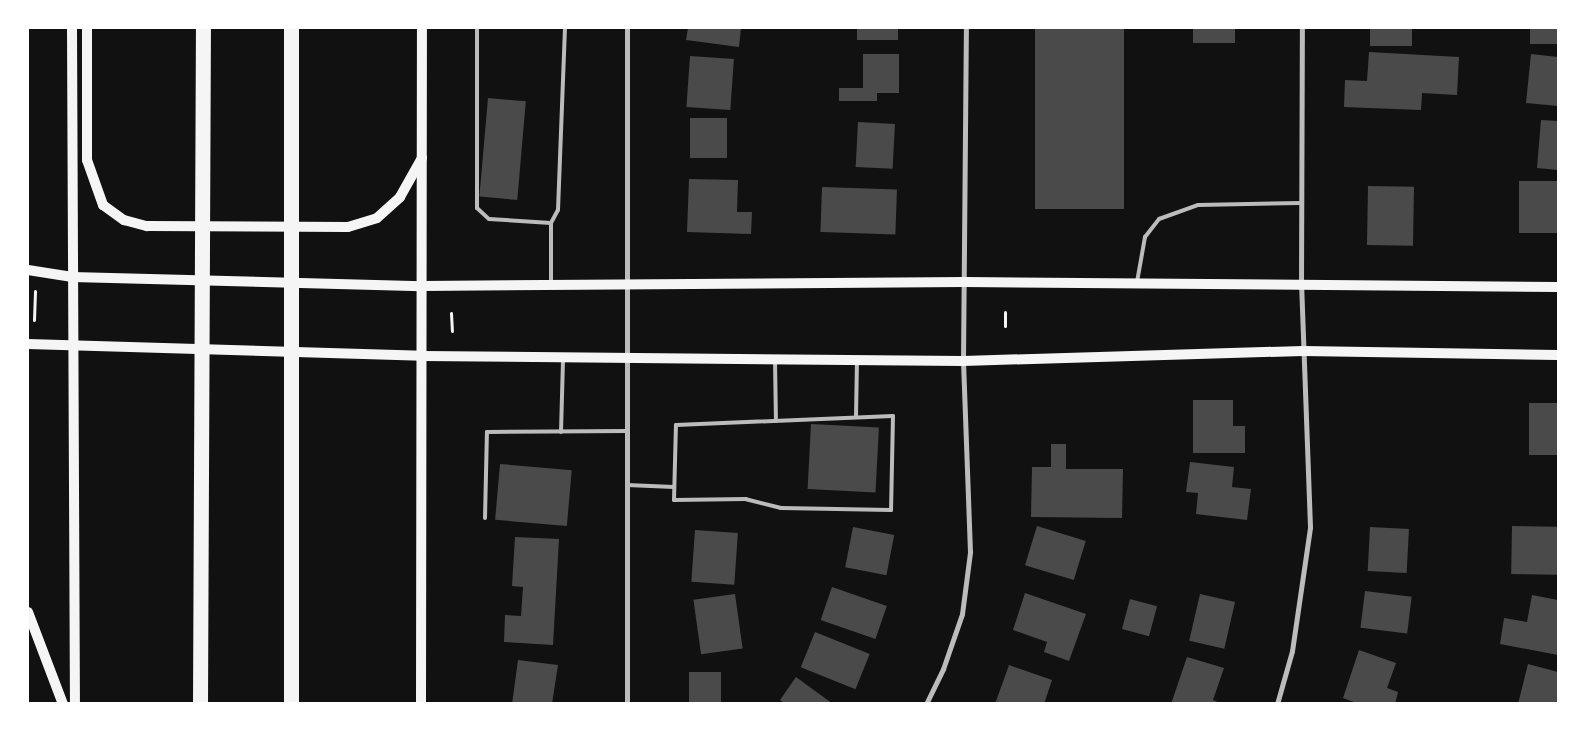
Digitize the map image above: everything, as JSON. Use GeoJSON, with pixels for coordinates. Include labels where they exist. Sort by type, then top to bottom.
{"type":"FeatureCollection","features":[{"type":"Feature","properties":{"kind":"highway"},"geometry":{"type":"LineString","coordinates":[[200,704],[203,28]]}},
{"type":"Feature","properties":{"kind":"highway"},"geometry":{"type":"LineString","coordinates":[[291,28],[291,704]]}},
{"type":"Feature","properties":{"kind":"main road"},"geometry":{"type":"LineString","coordinates":[[72,28],[75,704]]}},
{"type":"Feature","properties":{"kind":"main road"},"geometry":{"type":"LineString","coordinates":[[87,28],[87,160],[103,205],[124,220],[147,226],[348,227],[377,218],[400,198],[422,158]]}},
{"type":"Feature","properties":{"kind":"main road"},"geometry":{"type":"LineString","coordinates":[[421,704],[422,28]]}},
{"type":"Feature","properties":{"kind":"main road"},"geometry":{"type":"LineString","coordinates":[[28,270],[72,277],[422,286],[627,286],[965,282],[1558,286]]}},
{"type":"Feature","properties":{"kind":"main road"},"geometry":{"type":"LineString","coordinates":[[28,344],[73,348],[422,356],[963,361],[1303,351],[1558,356]]}},
{"type":"Feature","properties":{"kind":"main road"},"geometry":{"type":"LineString","coordinates":[[28,612],[62,704]]}},
{"type":"Feature","properties":{"kind":"street"},"geometry":{"type":"LineString","coordinates":[[627,28],[627,286],[629,357],[627,704]]}},
{"type":"Feature","properties":{"kind":"street"},"geometry":{"type":"LineString","coordinates":[[926,704],[943,669],[962,614],[970,552],[963,361],[966,28]]}},
{"type":"Feature","properties":{"kind":"street"},"geometry":{"type":"LineString","coordinates":[[1277,704],[1292,651],[1310,527],[1301,285],[1302,28]]}},
{"type":"Feature","properties":{"kind":"lane"},"geometry":{"type":"LineString","coordinates":[[477,28],[477,208],[488,219],[551,224]]}},
{"type":"Feature","properties":{"kind":"lane"},"geometry":{"type":"LineString","coordinates":[[552,286],[551,224],[558,210],[565,28]]}},
{"type":"Feature","properties":{"kind":"lane"},"geometry":{"type":"LineString","coordinates":[[1137,284],[1144,237],[1158,220],[1198,205],[1301,203]]}},
{"type":"Feature","properties":{"kind":"lane"},"geometry":{"type":"LineString","coordinates":[[561,432],[563,357]]}},
{"type":"Feature","properties":{"kind":"lane"},"geometry":{"type":"LineString","coordinates":[[775,359],[776,421]]}},
{"type":"Feature","properties":{"kind":"lane"},"geometry":{"type":"LineString","coordinates":[[856,417],[857,360]]}},
{"type":"Feature","properties":{"kind":"lane"},"geometry":{"type":"LineString","coordinates":[[893,416],[891,510],[782,508],[746,499],[674,500],[676,425],[776,421],[893,416]]}},
{"type":"Feature","properties":{"kind":"lane"},"geometry":{"type":"LineString","coordinates":[[486,518],[487,432],[628,431]]}},
{"type":"Feature","properties":{"kind":"lane"},"geometry":{"type":"LineString","coordinates":[[627,485],[674,487]]}},
{"type":"Feature","properties":{"kind":"path"},"geometry":{"type":"LineString","coordinates":[[34,320],[35,291]]}},
{"type":"Feature","properties":{"kind":"path"},"geometry":{"type":"LineString","coordinates":[[1005,312],[1005,326]]}},
{"type":"Feature","properties":{"kind":"path"},"geometry":{"type":"LineString","coordinates":[[451,313],[452,331]]}},
{"type":"Feature","properties":{"kind":"building"},"geometry":{"type":"Polygon","coordinates":[[[688,28],[741,28],[739,47],[686,40],[688,28]]]}},
{"type":"Feature","properties":{"kind":"building"},"geometry":{"type":"Polygon","coordinates":[[[857,28],[898,28],[898,40],[857,40],[857,28]]]}},
{"type":"Feature","properties":{"kind":"building"},"geometry":{"type":"Polygon","coordinates":[[[1035,28],[1124,28],[1124,209],[1035,209],[1035,28]]]}},
{"type":"Feature","properties":{"kind":"building"},"geometry":{"type":"Polygon","coordinates":[[[1193,28],[1235,28],[1235,43],[1193,43],[1193,28]]]}},
{"type":"Feature","properties":{"kind":"building"},"geometry":{"type":"Polygon","coordinates":[[[1370,28],[1412,28],[1412,46],[1370,46],[1370,28]]]}},
{"type":"Feature","properties":{"kind":"building"},"geometry":{"type":"Polygon","coordinates":[[[1530,28],[1558,28],[1558,44],[1530,44],[1530,28]]]}},
{"type":"Feature","properties":{"kind":"building"},"geometry":{"type":"Polygon","coordinates":[[[1369,52],[1459,57],[1457,95],[1422,93],[1421,110],[1344,107],[1345,80],[1367,81],[1369,52]]]}},
{"type":"Feature","properties":{"kind":"building"},"geometry":{"type":"Polygon","coordinates":[[[863,54],[899,54],[899,93],[877,93],[877,101],[839,101],[839,88],[863,88],[863,54]]]}},
{"type":"Feature","properties":{"kind":"building"},"geometry":{"type":"Polygon","coordinates":[[[1531,54],[1558,57],[1558,106],[1526,103],[1531,54]]]}},
{"type":"Feature","properties":{"kind":"building"},"geometry":{"type":"Polygon","coordinates":[[[690,56],[734,59],[730,110],[686,107],[690,56]]]}},
{"type":"Feature","properties":{"kind":"building"},"geometry":{"type":"Polygon","coordinates":[[[488,98],[526,101],[517,200],[479,197],[488,98]]]}},
{"type":"Feature","properties":{"kind":"building"},"geometry":{"type":"Polygon","coordinates":[[[690,118],[727,118],[727,158],[690,158],[690,118]]]}},
{"type":"Feature","properties":{"kind":"building"},"geometry":{"type":"Polygon","coordinates":[[[1541,120],[1558,121],[1558,170],[1537,168],[1541,120]]]}},
{"type":"Feature","properties":{"kind":"building"},"geometry":{"type":"Polygon","coordinates":[[[858,122],[895,124],[893,169],[856,167],[858,122]]]}},
{"type":"Feature","properties":{"kind":"building"},"geometry":{"type":"Polygon","coordinates":[[[689,179],[738,180],[737,212],[752,212],[751,234],[687,232],[689,179]]]}},
{"type":"Feature","properties":{"kind":"building"},"geometry":{"type":"Polygon","coordinates":[[[1519,181],[1558,181],[1558,233],[1519,233],[1519,181]]]}},
{"type":"Feature","properties":{"kind":"building"},"geometry":{"type":"Polygon","coordinates":[[[1368,186],[1414,187],[1413,246],[1367,245],[1368,186]]]}},
{"type":"Feature","properties":{"kind":"building"},"geometry":{"type":"Polygon","coordinates":[[[822,187],[897,190],[895,235],[820,232],[822,187]]]}},
{"type":"Feature","properties":{"kind":"building"},"geometry":{"type":"Polygon","coordinates":[[[1193,400],[1233,400],[1233,426],[1245,426],[1245,453],[1193,453],[1193,400]]]}},
{"type":"Feature","properties":{"kind":"building"},"geometry":{"type":"Polygon","coordinates":[[[1529,403],[1558,403],[1558,455],[1529,455],[1529,403]]]}},
{"type":"Feature","properties":{"kind":"building"},"geometry":{"type":"Polygon","coordinates":[[[811,424],[879,428],[876,492],[808,489],[811,424]]]}},
{"type":"Feature","properties":{"kind":"building"},"geometry":{"type":"Polygon","coordinates":[[[1051,444],[1066,444],[1066,469],[1123,469],[1122,518],[1031,517],[1032,467],[1051,467],[1051,444]]]}},
{"type":"Feature","properties":{"kind":"building"},"geometry":{"type":"Polygon","coordinates":[[[1190,462],[1234,467],[1232,487],[1251,489],[1247,520],[1196,514],[1198,493],[1186,492],[1190,462]]]}},
{"type":"Feature","properties":{"kind":"building"},"geometry":{"type":"Polygon","coordinates":[[[500,464],[572,470],[567,526],[495,520],[500,464]]]}},
{"type":"Feature","properties":{"kind":"building"},"geometry":{"type":"Polygon","coordinates":[[[1037,526],[1086,541],[1074,580],[1025,565],[1037,526]]]}},
{"type":"Feature","properties":{"kind":"building"},"geometry":{"type":"Polygon","coordinates":[[[1512,526],[1558,527],[1557,575],[1511,574],[1512,526]]]}},
{"type":"Feature","properties":{"kind":"building"},"geometry":{"type":"Polygon","coordinates":[[[853,527],[894,535],[886,575],[845,567],[853,527]]]}},
{"type":"Feature","properties":{"kind":"building"},"geometry":{"type":"Polygon","coordinates":[[[1370,527],[1409,529],[1407,573],[1368,571],[1370,527]]]}},
{"type":"Feature","properties":{"kind":"building"},"geometry":{"type":"Polygon","coordinates":[[[695,530],[738,533],[734,585],[691,582],[695,530]]]}},
{"type":"Feature","properties":{"kind":"building"},"geometry":{"type":"Polygon","coordinates":[[[515,537],[559,539],[553,645],[504,642],[505,615],[521,616],[523,587],[512,586],[515,537]]]}},
{"type":"Feature","properties":{"kind":"building"},"geometry":{"type":"Polygon","coordinates":[[[832,587],[887,606],[875,639],[821,620],[832,587]]]}},
{"type":"Feature","properties":{"kind":"building"},"geometry":{"type":"Polygon","coordinates":[[[1365,591],[1412,597],[1407,633],[1360,628],[1365,591]]]}},
{"type":"Feature","properties":{"kind":"building"},"geometry":{"type":"Polygon","coordinates":[[[1025,593],[1086,614],[1069,661],[1044,652],[1047,642],[1013,630],[1025,593]]]}},
{"type":"Feature","properties":{"kind":"building"},"geometry":{"type":"Polygon","coordinates":[[[735,594],[743,648],[701,654],[693,600],[735,594]]]}},
{"type":"Feature","properties":{"kind":"building"},"geometry":{"type":"Polygon","coordinates":[[[1200,594],[1235,602],[1224,649],[1189,641],[1200,594]]]}},
{"type":"Feature","properties":{"kind":"building"},"geometry":{"type":"Polygon","coordinates":[[[1532,595],[1558,600],[1558,655],[1500,644],[1504,618],[1527,622],[1532,595]]]}},
{"type":"Feature","properties":{"kind":"building"},"geometry":{"type":"Polygon","coordinates":[[[1130,599],[1157,606],[1149,636],[1122,629],[1130,599]]]}},
{"type":"Feature","properties":{"kind":"building"},"geometry":{"type":"Polygon","coordinates":[[[815,632],[870,654],[855,689],[801,667],[815,632]]]}},
{"type":"Feature","properties":{"kind":"building"},"geometry":{"type":"Polygon","coordinates":[[[1359,650],[1396,663],[1387,688],[1398,692],[1395,704],[1359,704],[1343,698],[1359,650]]]}},
{"type":"Feature","properties":{"kind":"building"},"geometry":{"type":"Polygon","coordinates":[[[1187,657],[1224,668],[1213,700],[1223,704],[1171,704],[1187,657]]]}},
{"type":"Feature","properties":{"kind":"building"},"geometry":{"type":"Polygon","coordinates":[[[518,660],[558,665],[552,704],[512,704],[518,660]]]}},
{"type":"Feature","properties":{"kind":"building"},"geometry":{"type":"Polygon","coordinates":[[[1528,664],[1558,672],[1558,704],[1518,704],[1528,664]]]}},
{"type":"Feature","properties":{"kind":"building"},"geometry":{"type":"Polygon","coordinates":[[[1009,665],[1052,680],[1044,704],[995,704],[1009,665]]]}},
{"type":"Feature","properties":{"kind":"building"},"geometry":{"type":"Polygon","coordinates":[[[689,672],[721,672],[721,704],[689,704],[689,672]]]}},
{"type":"Feature","properties":{"kind":"building"},"geometry":{"type":"Polygon","coordinates":[[[796,677],[833,704],[785,704],[780,700],[796,677]]]}}]}
